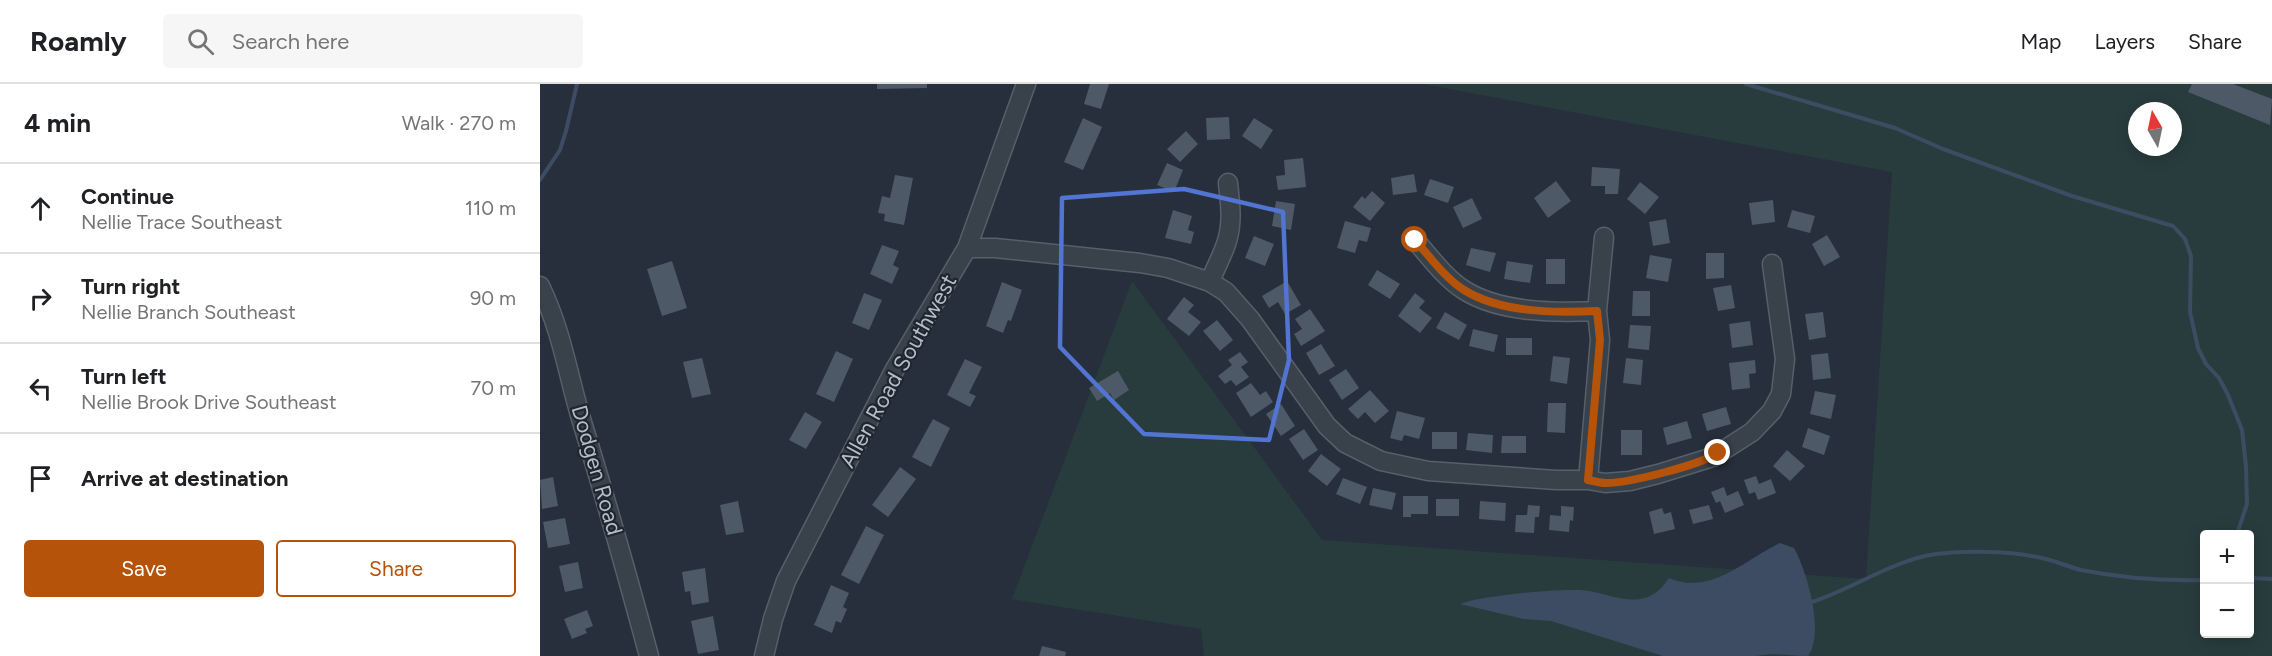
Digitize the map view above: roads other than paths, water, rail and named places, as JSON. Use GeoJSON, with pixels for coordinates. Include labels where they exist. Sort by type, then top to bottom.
{"type":"FeatureCollection","features":[{"type":"Feature","properties":{"kind":"street","name":"Allen Road Southwest"},"geometry":{"type":"LineString","coordinates":[[764,656],[786,581],[895,369],[967,248],[1026,84]]}},
{"type":"Feature","properties":{"kind":"street"},"geometry":{"type":"LineString","coordinates":[[1210,282],[1227,244],[1230,228],[1228,183]]}},
{"type":"Feature","properties":{"kind":"street"},"geometry":{"type":"LineString","coordinates":[[1588,480],[1600,340],[1597,311],[1604,237]]}},
{"type":"Feature","properties":{"kind":"street"},"geometry":{"type":"LineString","coordinates":[[1415,240],[1440,269],[1464,290],[1481,298],[1531,310],[1597,311]]}},
{"type":"Feature","properties":{"kind":"street"},"geometry":{"type":"LineString","coordinates":[[967,248],[995,248],[1140,263],[1168,268],[1210,282],[1226,292],[1250,319],[1328,426],[1345,443],[1381,461],[1428,471],[1588,480],[1605,483],[1630,481],[1713,457],[1752,432],[1772,411],[1781,394],[1785,359],[1772,264]]}},
{"type":"Feature","properties":{"kind":"street","name":"Dodgen Road"},"geometry":{"type":"LineString","coordinates":[[540,286],[565,352],[581,419],[649,656]]}},
{"type":"Feature","properties":{"kind":"water"},"geometry":{"type":"Polygon","coordinates":[[[1780,543],[1794,548],[1809,586],[1815,633],[1813,646],[1808,656],[1775,654],[1663,656],[1551,621],[1524,619],[1460,604],[1504,595],[1562,590],[1589,591],[1624,599],[1645,598],[1659,590],[1669,578],[1699,583],[1713,579],[1727,574],[1780,543]]]}},
{"type":"Feature","properties":{"kind":"waterway"},"geometry":{"type":"LineString","coordinates":[[540,180],[560,150],[577,84]]}},
{"type":"Feature","properties":{"kind":"waterway"},"geometry":{"type":"LineString","coordinates":[[1746,84],[1895,128],[1943,149],[2072,196],[2173,226],[2185,239],[2191,256],[2190,312],[2198,348],[2206,364],[2219,378],[2242,430],[2247,504],[2238,530]]}},
{"type":"Feature","properties":{"kind":"waterway"},"geometry":{"type":"LineString","coordinates":[[1812,602],[1904,562],[1949,553],[2020,554],[2081,570],[2111,575],[2200,580]]}},
{"type":"Feature","properties":{"kind":"waterway"},"geometry":{"type":"LineString","coordinates":[[2254,578],[2272,579]]}}]}
